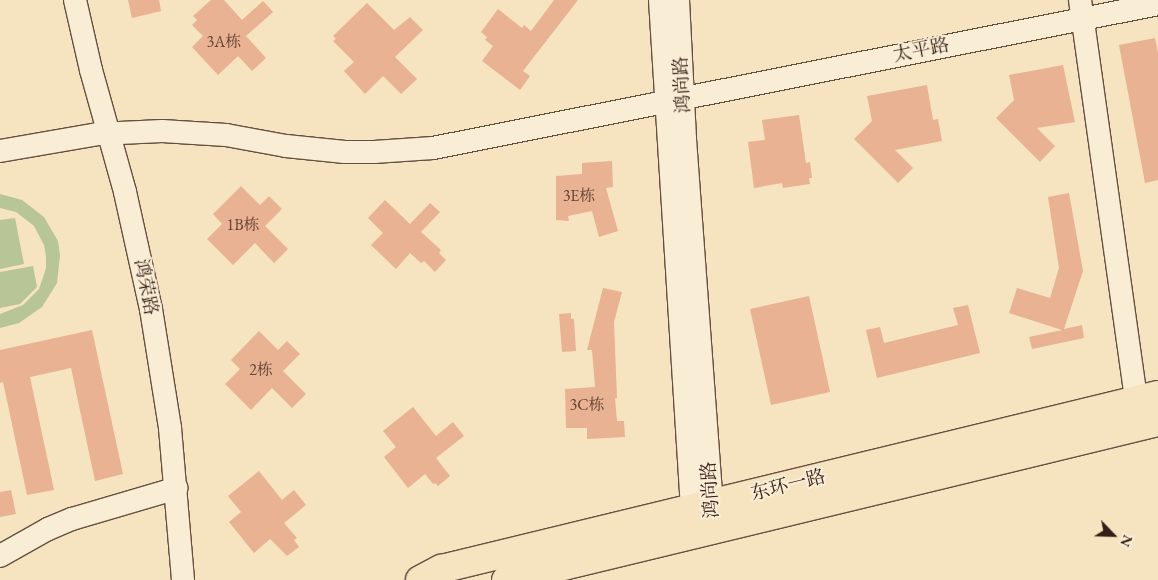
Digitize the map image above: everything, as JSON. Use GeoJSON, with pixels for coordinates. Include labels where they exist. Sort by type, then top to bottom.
{"type":"FeatureCollection","features":[{"type":"Feature","properties":{"kind":"main road","name":"东环一路"},"geometry":{"type":"LineString","coordinates":[[420,580],[441,569],[1147,398]]}},
{"type":"Feature","properties":{"kind":"main road","name":"东环一路"},"geometry":{"type":"LineString","coordinates":[[506,580],[1158,422]]}},
{"type":"Feature","properties":{"kind":"street","name":"鸿荣路"},"geometry":{"type":"LineString","coordinates":[[75,0],[129,211],[151,309],[170,428],[184,580]]}},
{"type":"Feature","properties":{"kind":"street","name":"鸿尚路"},"geometry":{"type":"LineString","coordinates":[[660,0],[674,98],[702,506],[713,530]]}},
{"type":"Feature","properties":{"kind":"street","name":"鸿尚路"},"geometry":{"type":"LineString","coordinates":[[674,98],[678,0]]}},
{"type":"Feature","properties":{"kind":"street","name":"太平路"},"geometry":{"type":"LineString","coordinates":[[0,151],[109,134],[194,132],[316,150],[403,151],[462,142],[674,98],[1081,9],[1158,4]]}},
{"type":"Feature","properties":{"kind":"street"},"geometry":{"type":"LineString","coordinates":[[1081,9],[1147,398]]}},
{"type":"Feature","properties":{"kind":"street"},"geometry":{"type":"LineString","coordinates":[[0,556],[72,518],[177,488]]}},
{"type":"Feature","properties":{"kind":"green space"},"geometry":{"type":"Polygon","coordinates":[[[0,194],[22,200],[44,217],[58,241],[60,255],[57,283],[42,307],[19,323],[0,328],[0,314],[23,305],[39,289],[46,268],[46,256],[44,245],[34,226],[16,212],[0,208],[0,194]]]}},
{"type":"Feature","properties":{"kind":"green space"},"geometry":{"type":"Polygon","coordinates":[[[15,218],[24,264],[0,269],[0,220],[15,218]]]}},
{"type":"Feature","properties":{"kind":"green space"},"geometry":{"type":"Polygon","coordinates":[[[33,266],[37,287],[20,304],[0,308],[0,272],[33,266]]]}},
{"type":"Feature","properties":{"kind":"building"},"geometry":{"type":"Polygon","coordinates":[[[128,0],[159,0],[161,11],[132,18],[128,0]]]}},
{"type":"Feature","properties":{"kind":"building"},"geometry":{"type":"Polygon","coordinates":[[[211,0],[224,0],[242,20],[263,1],[273,12],[246,36],[266,58],[252,71],[238,56],[218,75],[192,47],[203,36],[192,25],[197,20],[193,16],[211,0]]]}},
{"type":"Feature","properties":{"kind":"building"},"geometry":{"type":"Polygon","coordinates":[[[554,0],[578,0],[523,71],[530,76],[520,90],[482,61],[493,46],[485,40],[487,37],[481,32],[498,9],[522,28],[524,25],[531,31],[554,0]]]}},
{"type":"Feature","properties":{"kind":"building"},"geometry":{"type":"Polygon","coordinates":[[[367,3],[394,30],[410,17],[423,30],[395,57],[417,79],[401,94],[383,76],[365,94],[344,71],[354,62],[333,41],[336,39],[333,36],[367,3]]]}},
{"type":"Feature","properties":{"kind":"building"},"geometry":{"type":"Polygon","coordinates":[[[1155,38],[1158,53],[1158,180],[1145,183],[1119,45],[1155,38]]]}},
{"type":"Feature","properties":{"kind":"building"},"geometry":{"type":"Polygon","coordinates":[[[1063,65],[1075,122],[1037,128],[1055,146],[1040,162],[996,118],[1014,100],[1009,75],[1063,65]]]}},
{"type":"Feature","properties":{"kind":"building"},"geometry":{"type":"Polygon","coordinates":[[[927,85],[933,120],[938,119],[942,141],[895,150],[913,168],[898,183],[854,139],[872,121],[867,96],[927,85]]]}},
{"type":"Feature","properties":{"kind":"building"},"geometry":{"type":"Polygon","coordinates":[[[799,115],[806,163],[810,162],[812,178],[809,178],[810,184],[783,188],[782,183],[754,188],[748,142],[765,140],[762,120],[799,115]]]}},
{"type":"Feature","properties":{"kind":"building"},"geometry":{"type":"Polygon","coordinates":[[[612,161],[613,187],[606,188],[618,231],[599,237],[592,211],[568,216],[569,221],[556,220],[556,176],[582,174],[582,163],[612,161]]]}},
{"type":"Feature","properties":{"kind":"building"},"geometry":{"type":"Polygon","coordinates":[[[241,186],[260,205],[269,196],[282,209],[265,226],[288,249],[274,263],[255,243],[233,265],[207,239],[222,224],[213,214],[241,186]]]}},
{"type":"Feature","properties":{"kind":"building"},"geometry":{"type":"Polygon","coordinates":[[[1069,193],[1083,271],[1064,329],[1082,325],[1084,338],[1032,349],[1029,337],[1062,330],[1009,313],[1017,288],[1050,298],[1059,268],[1048,197],[1069,193]]]}},
{"type":"Feature","properties":{"kind":"building"},"geometry":{"type":"Polygon","coordinates":[[[385,200],[410,224],[430,203],[440,212],[421,232],[441,250],[439,253],[446,260],[435,272],[424,261],[421,263],[410,253],[396,269],[371,245],[383,233],[368,218],[385,200]]]}},
{"type":"Feature","properties":{"kind":"building"},"geometry":{"type":"Polygon","coordinates":[[[603,288],[622,292],[614,322],[617,398],[615,398],[617,421],[624,421],[625,437],[587,439],[587,428],[566,428],[565,389],[595,387],[592,350],[587,350],[603,288]]]}},
{"type":"Feature","properties":{"kind":"building"},"geometry":{"type":"Polygon","coordinates":[[[809,296],[830,392],[771,405],[750,309],[809,296]]]}},
{"type":"Feature","properties":{"kind":"building"},"geometry":{"type":"Polygon","coordinates":[[[968,305],[980,353],[877,378],[866,330],[880,327],[884,343],[958,325],[953,308],[968,305]]]}},
{"type":"Feature","properties":{"kind":"building"},"geometry":{"type":"Polygon","coordinates":[[[571,313],[571,319],[574,319],[576,351],[562,352],[559,314],[571,313]]]}},
{"type":"Feature","properties":{"kind":"building"},"geometry":{"type":"Polygon","coordinates":[[[92,330],[123,474],[95,481],[71,368],[30,377],[54,490],[27,495],[3,382],[0,383],[0,350],[92,330]]]}},
{"type":"Feature","properties":{"kind":"building"},"geometry":{"type":"Polygon","coordinates":[[[259,331],[278,350],[287,341],[300,354],[283,371],[306,394],[292,408],[272,388],[251,410],[225,384],[240,369],[231,360],[259,331]]]}},
{"type":"Feature","properties":{"kind":"building"},"geometry":{"type":"Polygon","coordinates":[[[413,407],[436,436],[453,422],[464,436],[436,458],[450,476],[438,486],[435,483],[433,484],[425,474],[408,488],[384,457],[396,447],[383,431],[413,407]]]}},
{"type":"Feature","properties":{"kind":"building"},"geometry":{"type":"Polygon","coordinates":[[[259,471],[282,500],[294,490],[306,505],[284,523],[297,538],[294,540],[299,547],[287,556],[270,539],[254,553],[229,522],[241,512],[228,496],[259,471]]]}},
{"type":"Feature","properties":{"kind":"building"},"geometry":{"type":"Polygon","coordinates":[[[11,490],[16,514],[0,517],[0,492],[11,490]]]}}]}
